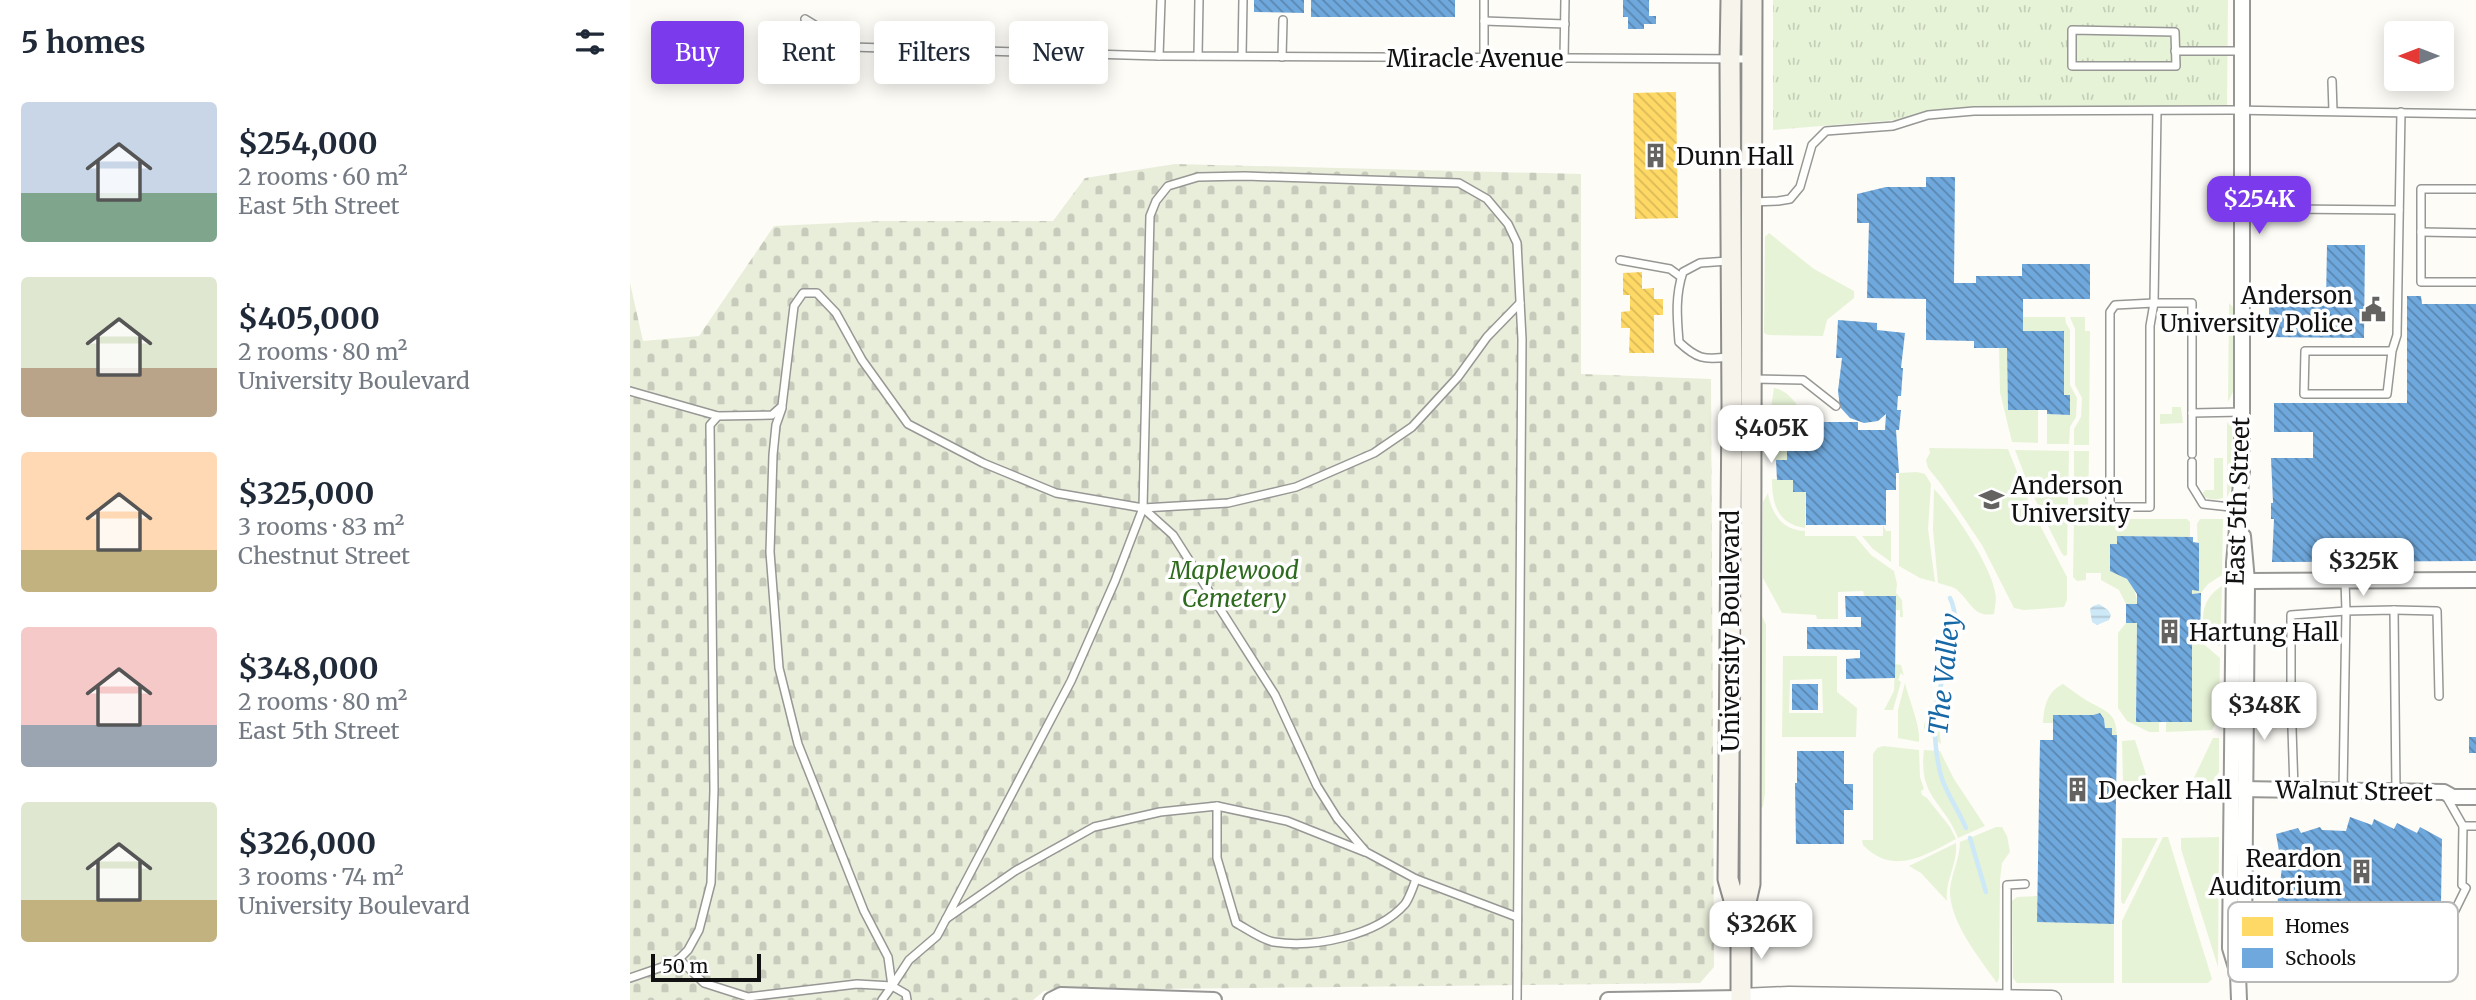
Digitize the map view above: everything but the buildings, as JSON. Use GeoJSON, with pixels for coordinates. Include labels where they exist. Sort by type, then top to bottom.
{"type":"FeatureCollection","features":[{"type":"Feature","properties":{"kind":"main road","name":"University Boulevard"},"geometry":{"type":"LineString","coordinates":[[1731,0],[1732,260],[1741,356],[1751,378],[1750,884],[1741,924],[1741,999]]}},
{"type":"Feature","properties":{"kind":"main road","name":"University Boulevard"},"geometry":{"type":"LineString","coordinates":[[1741,924],[1728,879],[1741,356],[1751,202],[1752,0]]}},
{"type":"Feature","properties":{"kind":"street","name":"East 5th Street"},"geometry":{"type":"LineString","coordinates":[[2232,902],[2239,698],[2234,563],[2242,471],[2242,0]]}},
{"type":"Feature","properties":{"kind":"street"},"geometry":{"type":"LineString","coordinates":[[2239,698],[2249,581],[2240,508]]}},
{"type":"Feature","properties":{"kind":"street"},"geometry":{"type":"LineString","coordinates":[[2249,581],[2476,580]]}},
{"type":"Feature","properties":{"kind":"street","name":"Walnut Street"},"geometry":{"type":"LineString","coordinates":[[2238,789],[2396,790],[2444,792],[2453,797],[2476,797]]}},
{"type":"Feature","properties":{"kind":"street"},"geometry":{"type":"LineString","coordinates":[[1729,827],[1750,827]]}},
{"type":"Feature","properties":{"kind":"street","name":"East 5th Street"},"geometry":{"type":"LineString","coordinates":[[2238,982],[2239,1000]]}},
{"type":"Feature","properties":{"kind":"street"},"geometry":{"type":"LineString","coordinates":[[1051,1000],[1061,995],[1214,1000]]}},
{"type":"Feature","properties":{"kind":"street"},"geometry":{"type":"LineString","coordinates":[[1608,1000],[1789,996],[2052,1000]]}},
{"type":"Feature","properties":{"kind":"lane"},"geometry":{"type":"LineString","coordinates":[[1158,56],[1161,0]]}},
{"type":"Feature","properties":{"kind":"lane"},"geometry":{"type":"LineString","coordinates":[[1198,56],[1199,0]]}},
{"type":"Feature","properties":{"kind":"lane"},"geometry":{"type":"LineString","coordinates":[[1242,56],[1243,0]]}},
{"type":"Feature","properties":{"kind":"lane"},"geometry":{"type":"LineString","coordinates":[[1484,58],[1485,0]]}},
{"type":"Feature","properties":{"kind":"lane"},"geometry":{"type":"LineString","coordinates":[[1564,59],[1565,0]]}},
{"type":"Feature","properties":{"kind":"lane","name":"Miracle Avenue"},"geometry":{"type":"LineString","coordinates":[[805,19],[851,47],[1158,56],[1751,59]]}},
{"type":"Feature","properties":{"kind":"lane"},"geometry":{"type":"LineString","coordinates":[[1282,57],[1283,20]]}},
{"type":"Feature","properties":{"kind":"lane"},"geometry":{"type":"LineString","coordinates":[[1484,22],[1564,24]]}},
{"type":"Feature","properties":{"kind":"lane"},"geometry":{"type":"LineString","coordinates":[[2072,30],[2175,32],[2175,51],[2176,66],[2072,66],[2072,30]]}},
{"type":"Feature","properties":{"kind":"lane"},"geometry":{"type":"LineString","coordinates":[[2175,51],[2241,51]]}},
{"type":"Feature","properties":{"kind":"lane"},"geometry":{"type":"LineString","coordinates":[[2332,81],[2333,111]]}},
{"type":"Feature","properties":{"kind":"lane"},"geometry":{"type":"LineString","coordinates":[[1751,202],[1790,198],[1800,187],[1812,145],[1826,131],[1893,126],[1928,114],[1974,111],[2333,111],[2476,114]]}},
{"type":"Feature","properties":{"kind":"lane"},"geometry":{"type":"LineString","coordinates":[[2157,111],[2154,303],[2150,326],[2150,507],[2110,507],[2110,312],[2115,306],[2154,303],[2192,303],[2192,486],[2203,504],[2240,508]]}},
{"type":"Feature","properties":{"kind":"lane"},"geometry":{"type":"LineString","coordinates":[[2392,351],[2305,351],[2304,394],[2387,394],[2392,351],[2397,335],[2400,112]]}},
{"type":"Feature","properties":{"kind":"lane"},"geometry":{"type":"LineString","coordinates":[[882,1000],[909,960],[937,936],[1071,681],[1115,581],[1143,508],[1150,216],[1156,201],[1168,186],[1198,177],[1245,176],[1459,183],[1487,199],[1508,224],[1517,243],[1522,339],[1517,1000]]}},
{"type":"Feature","properties":{"kind":"lane"},"geometry":{"type":"LineString","coordinates":[[2476,189],[2421,189],[2421,282],[2476,282]]}},
{"type":"Feature","properties":{"kind":"lane"},"geometry":{"type":"LineString","coordinates":[[2277,209],[2399,210]]}},
{"type":"Feature","properties":{"kind":"lane"},"geometry":{"type":"LineString","coordinates":[[2421,232],[2476,233]]}},
{"type":"Feature","properties":{"kind":"lane"},"geometry":{"type":"LineString","coordinates":[[1620,260],[1670,269],[1681,277]]}},
{"type":"Feature","properties":{"kind":"lane"},"geometry":{"type":"LineString","coordinates":[[1732,260],[1700,263],[1683,272],[1677,289],[1676,305],[1679,342],[1695,356],[1711,359],[1741,356]]}},
{"type":"Feature","properties":{"kind":"lane"},"geometry":{"type":"LineString","coordinates":[[892,986],[888,957],[864,911],[798,744],[779,668],[770,552],[773,455],[776,425],[782,407],[794,306],[803,293],[817,293],[836,313],[863,360],[908,424],[983,463],[1056,493],[1143,508],[1227,502],[1296,487],[1374,453],[1412,427],[1458,377],[1487,337],[1520,303]]}},
{"type":"Feature","properties":{"kind":"lane"},"geometry":{"type":"LineString","coordinates":[[1751,378],[1804,380],[1836,405]]}},
{"type":"Feature","properties":{"kind":"lane"},"geometry":{"type":"LineString","coordinates":[[630,391],[718,416],[772,415],[782,407]]}},
{"type":"Feature","properties":{"kind":"lane"},"geometry":{"type":"LineString","coordinates":[[2192,413],[2242,412]]}},
{"type":"Feature","properties":{"kind":"lane"},"geometry":{"type":"LineString","coordinates":[[630,978],[679,959],[688,950],[699,930],[711,883],[714,790],[710,425],[718,416]]}},
{"type":"Feature","properties":{"kind":"lane"},"geometry":{"type":"LineString","coordinates":[[1143,508],[1172,535],[1275,695],[1317,786],[1337,818],[1366,852]]}},
{"type":"Feature","properties":{"kind":"lane"},"geometry":{"type":"LineString","coordinates":[[2234,563],[2241,575],[2249,581]]}},
{"type":"Feature","properties":{"kind":"lane"},"geometry":{"type":"LineString","coordinates":[[2343,790],[2345,580]]}},
{"type":"Feature","properties":{"kind":"lane"},"geometry":{"type":"LineString","coordinates":[[2394,610],[2396,790]]}},
{"type":"Feature","properties":{"kind":"lane"},"geometry":{"type":"LineString","coordinates":[[2294,789],[2291,615],[2346,611],[2437,611],[2439,696]]}},
{"type":"Feature","properties":{"kind":"lane"},"geometry":{"type":"LineString","coordinates":[[2239,698],[2291,698]]}},
{"type":"Feature","properties":{"kind":"lane"},"geometry":{"type":"LineString","coordinates":[[2444,792],[2463,826],[2462,885],[2476,888]]}},
{"type":"Feature","properties":{"kind":"lane"},"geometry":{"type":"LineString","coordinates":[[946,919],[1015,871],[1094,827],[1160,812],[1217,806],[1287,821],[1366,852],[1416,879],[1517,917]]}},
{"type":"Feature","properties":{"kind":"lane"},"geometry":{"type":"LineString","coordinates":[[1217,806],[1217,858],[1236,923],[1272,942],[1320,942],[1358,934],[1390,916],[1406,902],[1416,879]]}},
{"type":"Feature","properties":{"kind":"lane"},"geometry":{"type":"LineString","coordinates":[[2463,826],[2476,826]]}},
{"type":"Feature","properties":{"kind":"lane"},"geometry":{"type":"LineString","coordinates":[[2007,999],[2007,885],[2025,884]]}},
{"type":"Feature","properties":{"kind":"lane"},"geometry":{"type":"LineString","coordinates":[[2458,904],[2466,888]]}},
{"type":"Feature","properties":{"kind":"lane"},"geometry":{"type":"LineString","coordinates":[[679,959],[704,983],[748,996],[857,984],[892,986],[906,995],[907,1000]]}},
{"type":"Feature","properties":{"kind":"green space"},"geometry":{"type":"Polygon","coordinates":[[[1773,0],[2228,0],[2227,110],[2008,111],[1773,130],[1773,0]]]}},
{"type":"Feature","properties":{"kind":"green space","name":"Maplewood Cemetery"},"geometry":{"type":"Polygon","coordinates":[[[1175,164],[1581,174],[1581,374],[1711,379],[1714,967],[1700,983],[1059,990],[1044,991],[1033,1000],[630,1000],[630,283],[643,341],[699,336],[774,226],[881,221],[1053,221],[1085,178],[1175,164]]]}},
{"type":"Feature","properties":{"kind":"green space"},"geometry":{"type":"Polygon","coordinates":[[[1769,233],[1814,269],[1854,291],[1854,298],[1827,320],[1823,336],[1764,333],[1765,237],[1769,233]]]}},
{"type":"Feature","properties":{"kind":"green space"},"geometry":{"type":"Polygon","coordinates":[[[2229,303],[2234,308],[2233,392],[2228,402],[2229,303]]]}},
{"type":"Feature","properties":{"kind":"green space"},"geometry":{"type":"Polygon","coordinates":[[[2023,317],[2065,317],[2070,330],[2070,385],[2077,398],[2076,417],[2070,427],[2069,444],[2047,444],[2047,414],[2069,415],[2070,396],[2064,395],[2064,331],[2023,331],[2023,317]]]}},
{"type":"Feature","properties":{"kind":"green space"},"geometry":{"type":"Polygon","coordinates":[[[2070,317],[2085,317],[2085,331],[2090,331],[2089,445],[2074,445],[2074,429],[2081,417],[2082,398],[2075,385],[2075,329],[2070,317]]]}},
{"type":"Feature","properties":{"kind":"green space"},"geometry":{"type":"Polygon","coordinates":[[[1999,348],[2007,348],[2008,410],[2038,410],[2038,443],[2012,442],[2000,392],[1999,348]]]}},
{"type":"Feature","properties":{"kind":"green space"},"geometry":{"type":"Polygon","coordinates":[[[1774,388],[1790,396],[1807,422],[1794,422],[1795,448],[1787,448],[1787,460],[1770,461],[1770,415],[1774,388]]]}},
{"type":"Feature","properties":{"kind":"green space"},"geometry":{"type":"Polygon","coordinates":[[[2172,407],[2181,407],[2183,423],[2160,424],[2160,414],[2172,414],[2172,407]]]}},
{"type":"Feature","properties":{"kind":"green space"},"geometry":{"type":"Polygon","coordinates":[[[2227,422],[2232,427],[2233,464],[2232,483],[2227,497],[2227,422]]]}},
{"type":"Feature","properties":{"kind":"green space"},"geometry":{"type":"Polygon","coordinates":[[[1929,448],[2008,449],[2032,510],[2067,577],[2067,600],[2064,607],[2024,610],[2014,608],[1982,545],[1928,468],[1926,460],[1930,453],[1929,448]]]}},
{"type":"Feature","properties":{"kind":"green space"},"geometry":{"type":"Polygon","coordinates":[[[2015,450],[2069,451],[2067,555],[2064,556],[2061,552],[2029,487],[2015,450]]]}},
{"type":"Feature","properties":{"kind":"green space"},"geometry":{"type":"Polygon","coordinates":[[[2074,451],[2089,451],[2088,515],[2074,515],[2074,451]]]}},
{"type":"Feature","properties":{"kind":"green space"},"geometry":{"type":"Polygon","coordinates":[[[2214,458],[2223,458],[2223,498],[2209,499],[2204,497],[2203,493],[2205,490],[2214,490],[2214,458]]]}},
{"type":"Feature","properties":{"kind":"green space"},"geometry":{"type":"Polygon","coordinates":[[[1899,473],[1925,474],[1931,484],[1928,529],[1935,582],[1920,578],[1899,566],[1899,473]]]}},
{"type":"Feature","properties":{"kind":"green space"},"geometry":{"type":"Polygon","coordinates":[[[1772,479],[1793,480],[1794,492],[1806,492],[1805,528],[1782,517],[1775,504],[1772,479]]]}},
{"type":"Feature","properties":{"kind":"green space"},"geometry":{"type":"Polygon","coordinates":[[[1934,489],[1960,523],[1986,567],[1996,595],[1994,614],[1987,615],[1976,611],[1956,589],[1938,583],[1933,530],[1934,489]]]}},
{"type":"Feature","properties":{"kind":"green space"},"geometry":{"type":"Polygon","coordinates":[[[1768,493],[1775,514],[1784,524],[1805,531],[1805,536],[1855,536],[1871,555],[1894,571],[1896,593],[1902,600],[1903,617],[1900,617],[1900,610],[1896,610],[1895,596],[1864,596],[1863,591],[1838,592],[1838,619],[1817,619],[1816,615],[1782,613],[1763,578],[1763,502],[1768,493]]]}},
{"type":"Feature","properties":{"kind":"green space"},"geometry":{"type":"Polygon","coordinates":[[[2074,519],[2187,519],[2190,522],[2190,537],[2118,536],[2117,544],[2110,544],[2110,571],[2126,578],[2135,592],[2137,604],[2126,604],[2119,590],[2101,580],[2101,573],[2086,573],[2086,580],[2077,581],[2073,577],[2074,519]]]}},
{"type":"Feature","properties":{"kind":"green space"},"geometry":{"type":"Polygon","coordinates":[[[2200,519],[2223,519],[2222,575],[2208,584],[2201,593],[2192,594],[2192,590],[2199,590],[2197,524],[2200,519]]]}},
{"type":"Feature","properties":{"kind":"green space"},"geometry":{"type":"Polygon","coordinates":[[[1883,525],[1886,531],[1891,531],[1891,562],[1873,549],[1862,536],[1883,536],[1883,525]]]}},
{"type":"Feature","properties":{"kind":"green space"},"geometry":{"type":"Polygon","coordinates":[[[2222,586],[2220,646],[2207,633],[2203,616],[2208,599],[2222,586]]]}},
{"type":"Feature","properties":{"kind":"green space"},"geometry":{"type":"Polygon","coordinates":[[[1760,612],[1766,625],[1765,794],[1763,806],[1758,813],[1760,612]]]}},
{"type":"Feature","properties":{"kind":"green space"},"geometry":{"type":"Polygon","coordinates":[[[2126,623],[2137,623],[2136,721],[2159,722],[2159,732],[2149,732],[2127,721],[2118,708],[2118,633],[2126,623]]]}},
{"type":"Feature","properties":{"kind":"green space"},"geometry":{"type":"Polygon","coordinates":[[[2192,641],[2200,641],[2220,658],[2219,716],[2212,730],[2166,732],[2166,722],[2192,721],[2192,641]]]}},
{"type":"Feature","properties":{"kind":"green space"},"geometry":{"type":"Polygon","coordinates":[[[1783,656],[1837,656],[1837,692],[1857,708],[1856,737],[1782,737],[1783,656]],[[1822,679],[1790,680],[1789,713],[1823,713],[1822,679]]]}},
{"type":"Feature","properties":{"kind":"green space"},"geometry":{"type":"Polygon","coordinates":[[[1895,664],[1901,665],[1904,676],[1901,673],[1898,680],[1901,682],[1893,710],[1884,710],[1894,691],[1895,664]]]}},
{"type":"Feature","properties":{"kind":"green space"},"geometry":{"type":"Polygon","coordinates":[[[1905,683],[1917,721],[1919,742],[1898,738],[1898,710],[1905,683]]]}},
{"type":"Feature","properties":{"kind":"green space"},"geometry":{"type":"Polygon","coordinates":[[[1942,684],[1938,720],[1941,744],[1924,729],[1924,725],[1942,684]]]}},
{"type":"Feature","properties":{"kind":"green space"},"geometry":{"type":"Polygon","coordinates":[[[2063,684],[2110,714],[2115,722],[2117,735],[2112,735],[2112,728],[2105,728],[2100,713],[2054,715],[2053,723],[2043,723],[2047,700],[2053,691],[2063,684]]]}},
{"type":"Feature","properties":{"kind":"green space"},"geometry":{"type":"Polygon","coordinates":[[[2213,738],[2219,738],[2219,772],[2212,782],[2192,782],[2213,738]]]}},
{"type":"Feature","properties":{"kind":"green space"},"geometry":{"type":"Polygon","coordinates":[[[2135,740],[2148,781],[2123,781],[2122,741],[2135,740]]]}},
{"type":"Feature","properties":{"kind":"green space"},"geometry":{"type":"Polygon","coordinates":[[[1883,746],[1919,750],[1920,777],[1924,789],[1921,791],[1922,795],[1950,827],[1956,839],[1920,857],[1897,861],[1886,860],[1863,845],[1862,840],[1873,840],[1873,754],[1877,748],[1883,746]]]}},
{"type":"Feature","properties":{"kind":"green space"},"geometry":{"type":"Polygon","coordinates":[[[1924,750],[1940,751],[1954,779],[1985,826],[1958,838],[1928,789],[1923,766],[1924,750]]]}},
{"type":"Feature","properties":{"kind":"green space"},"geometry":{"type":"Polygon","coordinates":[[[2002,827],[2010,852],[2002,863],[2000,880],[1997,983],[1960,927],[1951,902],[1950,890],[1960,842],[2002,827]]]}},
{"type":"Feature","properties":{"kind":"green space"},"geometry":{"type":"Polygon","coordinates":[[[2163,837],[2168,837],[2212,979],[2208,983],[2122,983],[2122,921],[2163,837]]]}},
{"type":"Feature","properties":{"kind":"green space"},"geometry":{"type":"Polygon","coordinates":[[[2219,837],[2218,967],[2181,849],[2181,838],[2219,837]]]}},
{"type":"Feature","properties":{"kind":"green space"},"geometry":{"type":"Polygon","coordinates":[[[2122,838],[2158,838],[2124,904],[2121,899],[2122,838]]]}},
{"type":"Feature","properties":{"kind":"green space"},"geometry":{"type":"Polygon","coordinates":[[[1956,843],[1947,901],[1921,873],[1909,866],[1956,843]]]}},
{"type":"Feature","properties":{"kind":"green space"},"geometry":{"type":"Polygon","coordinates":[[[2037,896],[2037,922],[2114,924],[2114,983],[2017,983],[2013,978],[2012,901],[2017,897],[2037,896]]]}},
{"type":"Feature","properties":{"kind":"water"},"geometry":{"type":"Polygon","coordinates":[[[2099,604],[2111,615],[2109,620],[2097,625],[2092,622],[2090,609],[2099,604]]]}},
{"type":"Feature","properties":{"kind":"waterway","name":"The Valley"},"geometry":{"type":"LineString","coordinates":[[1950,598],[1955,626],[1950,656],[1937,700],[1935,738],[1942,779],[1966,828]]}},
{"type":"Feature","properties":{"kind":"waterway","name":"The Valley"},"geometry":{"type":"LineString","coordinates":[[1970,838],[1986,892]]}},
{"type":"Feature","properties":{"kind":"place","name":"Dunn Hall"},"geometry":{"type":"Point","coordinates":[1656,156]}},
{"type":"Feature","properties":{"kind":"place","name":"Anderson University Police"},"geometry":{"type":"Point","coordinates":[2373,309]}},
{"type":"Feature","properties":{"kind":"place","name":"Anderson University"},"geometry":{"type":"Point","coordinates":[1991,499]}},
{"type":"Feature","properties":{"kind":"place","name":"Hartung Hall"},"geometry":{"type":"Point","coordinates":[2169,632]}},
{"type":"Feature","properties":{"kind":"place","name":"Decker Hall"},"geometry":{"type":"Point","coordinates":[2078,790]}},
{"type":"Feature","properties":{"kind":"place","name":"Reardon Auditorium"},"geometry":{"type":"Point","coordinates":[2362,872]}}]}
